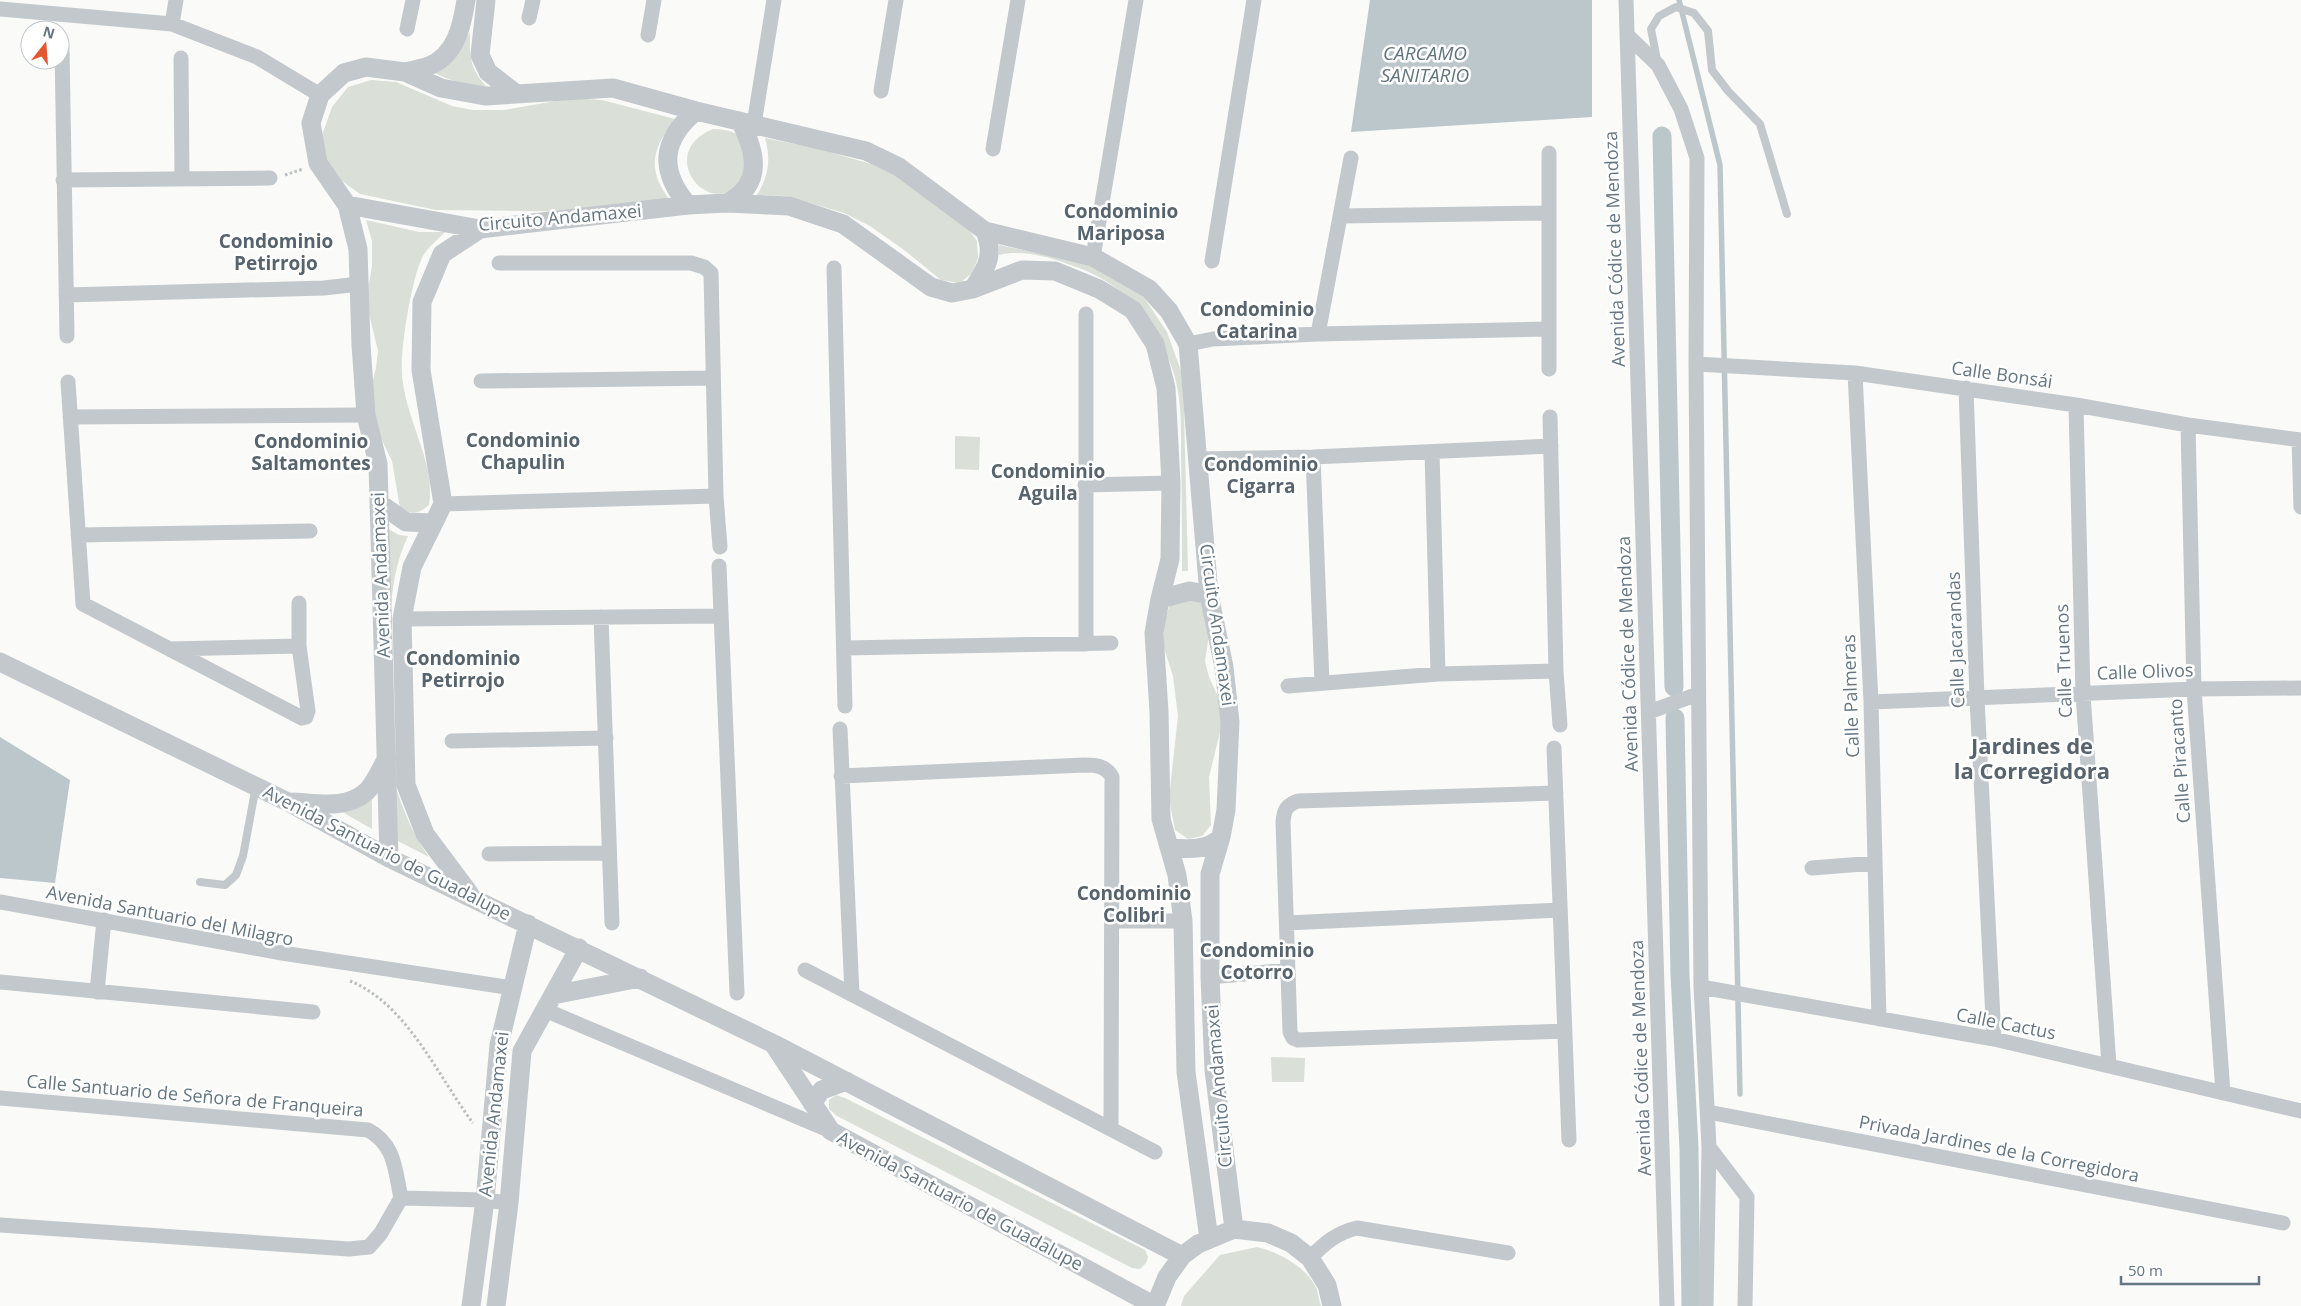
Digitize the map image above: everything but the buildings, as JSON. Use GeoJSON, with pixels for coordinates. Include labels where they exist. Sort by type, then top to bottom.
{"type":"FeatureCollection","features":[{"type":"Feature","properties":{"kind":"street"},"geometry":{"type":"LineString","coordinates":[[172,24],[176,0]]}},
{"type":"Feature","properties":{"kind":"street"},"geometry":{"type":"LineString","coordinates":[[407,29],[413,0]]}},
{"type":"Feature","properties":{"kind":"street"},"geometry":{"type":"LineString","coordinates":[[405,72],[429,66],[442,58],[453,45],[461,30],[466,0]]}},
{"type":"Feature","properties":{"kind":"street"},"geometry":{"type":"LineString","coordinates":[[486,0],[480,55],[488,72],[515,93]]}},
{"type":"Feature","properties":{"kind":"street"},"geometry":{"type":"LineString","coordinates":[[530,18],[533,0]]}},
{"type":"Feature","properties":{"kind":"street"},"geometry":{"type":"LineString","coordinates":[[648,35],[654,0]]}},
{"type":"Feature","properties":{"kind":"street"},"geometry":{"type":"LineString","coordinates":[[727,203],[738,198],[748,185],[754,170],[750,118],[774,0]]}},
{"type":"Feature","properties":{"kind":"street"},"geometry":{"type":"LineString","coordinates":[[881,91],[896,0]]}},
{"type":"Feature","properties":{"kind":"street"},"geometry":{"type":"LineString","coordinates":[[993,149],[1018,0]]}},
{"type":"Feature","properties":{"kind":"street"},"geometry":{"type":"LineString","coordinates":[[1092,257],[1136,0]]}},
{"type":"Feature","properties":{"kind":"street"},"geometry":{"type":"LineString","coordinates":[[1212,261],[1254,0]]}},
{"type":"Feature","properties":{"kind":"street","name":"Avenida Códice de Mendoza"},"geometry":{"type":"LineString","coordinates":[[1626,0],[1668,1306]]}},
{"type":"Feature","properties":{"kind":"street"},"geometry":{"type":"LineString","coordinates":[[0,8],[172,24],[256,57],[320,95]]}},
{"type":"Feature","properties":{"kind":"street"},"geometry":{"type":"LineString","coordinates":[[1628,35],[1658,65],[1680,109],[1697,158],[1696,364],[1701,986],[1709,1147],[1706,1306]]}},
{"type":"Feature","properties":{"kind":"street"},"geometry":{"type":"LineString","coordinates":[[181,58],[182,178]]}},
{"type":"Feature","properties":{"kind":"street","name":"Circuito Andamaxei"},"geometry":{"type":"LineString","coordinates":[[1209,1239],[1186,1072],[1182,921],[1177,875],[1161,819],[1159,712],[1154,634],[1160,598],[1170,558],[1171,483],[1166,388],[1155,344],[1134,310],[1099,289],[1055,271],[1022,270],[973,289],[952,293],[931,288],[843,224],[789,206],[727,203],[480,229],[347,205],[318,163],[311,123],[320,95],[344,73],[366,67],[405,72],[441,88],[485,96],[613,88],[696,112],[750,118],[866,151],[899,167],[985,231],[1092,257],[1149,289],[1169,311],[1188,344],[1209,595],[1224,667],[1230,722],[1227,794],[1221,837],[1210,874],[1210,977],[1214,1070],[1234,1229]]}},
{"type":"Feature","properties":{"kind":"street"},"geometry":{"type":"LineString","coordinates":[[62,70],[67,336]]}},
{"type":"Feature","properties":{"kind":"street"},"geometry":{"type":"LineString","coordinates":[[688,206],[676,192],[672,183],[667,156],[672,138],[682,123],[696,112]]}},
{"type":"Feature","properties":{"kind":"street"},"geometry":{"type":"LineString","coordinates":[[1549,154],[1549,369]]}},
{"type":"Feature","properties":{"kind":"street"},"geometry":{"type":"LineString","coordinates":[[1318,334],[1351,158]]}},
{"type":"Feature","properties":{"kind":"street"},"geometry":{"type":"LineString","coordinates":[[63,180],[270,178]]}},
{"type":"Feature","properties":{"kind":"street","name":"Avenida Andamaxei"},"geometry":{"type":"LineString","coordinates":[[347,205],[358,249],[366,415],[378,464],[389,858]]}},
{"type":"Feature","properties":{"kind":"street"},"geometry":{"type":"LineString","coordinates":[[1341,216],[1548,213]]}},
{"type":"Feature","properties":{"kind":"street"},"geometry":{"type":"LineString","coordinates":[[480,229],[442,254],[422,302],[421,370],[443,504],[716,496]]}},
{"type":"Feature","properties":{"kind":"street"},"geometry":{"type":"LineString","coordinates":[[973,289],[988,260],[991,246],[985,231]]}},
{"type":"Feature","properties":{"kind":"street"},"geometry":{"type":"LineString","coordinates":[[499,263],[691,263],[704,267],[711,274],[716,496],[720,547]]}},
{"type":"Feature","properties":{"kind":"street"},"geometry":{"type":"LineString","coordinates":[[834,268],[845,706]]}},
{"type":"Feature","properties":{"kind":"street"},"geometry":{"type":"LineString","coordinates":[[66,295],[324,288],[359,284]]}},
{"type":"Feature","properties":{"kind":"street"},"geometry":{"type":"LineString","coordinates":[[1086,314],[1086,644]]}},
{"type":"Feature","properties":{"kind":"street"},"geometry":{"type":"LineString","coordinates":[[1188,344],[1213,338],[1548,329]]}},
{"type":"Feature","properties":{"kind":"street","name":"Calle Bonsái"},"geometry":{"type":"LineString","coordinates":[[1696,364],[1855,372],[2300,440]]}},
{"type":"Feature","properties":{"kind":"street","name":"Calle Palmeras"},"geometry":{"type":"LineString","coordinates":[[1855,372],[1871,702],[1879,1019]]}},
{"type":"Feature","properties":{"kind":"street"},"geometry":{"type":"LineString","coordinates":[[481,381],[713,378]]}},
{"type":"Feature","properties":{"kind":"street"},"geometry":{"type":"LineString","coordinates":[[68,382],[83,604],[302,718],[306,717],[308,711],[299,646],[299,603]]}},
{"type":"Feature","properties":{"kind":"street","name":"Calle Jacarandas"},"geometry":{"type":"LineString","coordinates":[[1966,388],[1977,698],[1994,1039]]}},
{"type":"Feature","properties":{"kind":"street","name":"Calle Truenos"},"geometry":{"type":"LineString","coordinates":[[2076,405],[2083,694],[2109,1065]]}},
{"type":"Feature","properties":{"kind":"street"},"geometry":{"type":"LineString","coordinates":[[70,417],[366,415]]}},
{"type":"Feature","properties":{"kind":"street"},"geometry":{"type":"LineString","coordinates":[[1550,417],[1556,671],[1560,725]]}},
{"type":"Feature","properties":{"kind":"street","name":"Calle Piracanto"},"geometry":{"type":"LineString","coordinates":[[2188,424],[2194,689],[2223,1094]]}},
{"type":"Feature","properties":{"kind":"street"},"geometry":{"type":"LineString","coordinates":[[2300,440],[2301,507]]}},
{"type":"Feature","properties":{"kind":"street"},"geometry":{"type":"LineString","coordinates":[[1198,459],[1312,457],[1551,446]]}},
{"type":"Feature","properties":{"kind":"street"},"geometry":{"type":"LineString","coordinates":[[1432,452],[1438,674]]}},
{"type":"Feature","properties":{"kind":"street"},"geometry":{"type":"LineString","coordinates":[[1312,457],[1322,683]]}},
{"type":"Feature","properties":{"kind":"street"},"geometry":{"type":"LineString","coordinates":[[1085,485],[1171,483]]}},
{"type":"Feature","properties":{"kind":"street"},"geometry":{"type":"LineString","coordinates":[[379,503],[406,522],[432,523]]}},
{"type":"Feature","properties":{"kind":"street","name":"Avenida Andamaxei"},"geometry":{"type":"LineString","coordinates":[[443,504],[412,566],[402,619],[406,785],[425,834],[472,896]]}},
{"type":"Feature","properties":{"kind":"street"},"geometry":{"type":"LineString","coordinates":[[78,535],[310,531]]}},
{"type":"Feature","properties":{"kind":"street"},"geometry":{"type":"LineString","coordinates":[[719,566],[737,993]]}},
{"type":"Feature","properties":{"kind":"street"},"geometry":{"type":"LineString","coordinates":[[1160,598],[1190,591],[1209,595]]}},
{"type":"Feature","properties":{"kind":"street"},"geometry":{"type":"LineString","coordinates":[[402,619],[720,616]]}},
{"type":"Feature","properties":{"kind":"street"},"geometry":{"type":"LineString","coordinates":[[601,617],[612,923]]}},
{"type":"Feature","properties":{"kind":"street"},"geometry":{"type":"LineString","coordinates":[[844,648],[1110,643]]}},
{"type":"Feature","properties":{"kind":"street"},"geometry":{"type":"LineString","coordinates":[[168,649],[299,646]]}},
{"type":"Feature","properties":{"kind":"street","name":"Avenida Santuario de Guadalupe"},"geometry":{"type":"LineString","coordinates":[[0,662],[288,802],[389,858],[472,896],[774,1044],[1182,1256]]}},
{"type":"Feature","properties":{"kind":"street"},"geometry":{"type":"LineString","coordinates":[[1288,686],[1438,674],[1556,671]]}},
{"type":"Feature","properties":{"kind":"street","name":"Calle Olivos"},"geometry":{"type":"LineString","coordinates":[[1871,702],[2194,689],[2301,688]]}},
{"type":"Feature","properties":{"kind":"street"},"geometry":{"type":"LineString","coordinates":[[1649,712],[1698,694]]}},
{"type":"Feature","properties":{"kind":"street"},"geometry":{"type":"LineString","coordinates":[[840,729],[852,994]]}},
{"type":"Feature","properties":{"kind":"street"},"geometry":{"type":"LineString","coordinates":[[452,741],[606,738]]}},
{"type":"Feature","properties":{"kind":"street"},"geometry":{"type":"LineString","coordinates":[[1554,748],[1569,1140]]}},
{"type":"Feature","properties":{"kind":"street"},"geometry":{"type":"LineString","coordinates":[[288,802],[336,804],[352,801],[368,790],[386,758]]}},
{"type":"Feature","properties":{"kind":"street"},"geometry":{"type":"LineString","coordinates":[[841,776],[1085,765],[1105,768],[1112,777],[1111,1128]]}},
{"type":"Feature","properties":{"kind":"street"},"geometry":{"type":"LineString","coordinates":[[1556,793],[1298,801],[1287,805],[1283,812],[1282,822],[1290,1032],[1293,1038],[1298,1040],[1565,1031]]}},
{"type":"Feature","properties":{"kind":"street"},"geometry":{"type":"LineString","coordinates":[[1170,848],[1195,849],[1217,841],[1221,837]]}},
{"type":"Feature","properties":{"kind":"street"},"geometry":{"type":"LineString","coordinates":[[489,854],[609,853]]}},
{"type":"Feature","properties":{"kind":"street"},"geometry":{"type":"LineString","coordinates":[[1812,868],[1875,863]]}},
{"type":"Feature","properties":{"kind":"street","name":"Avenida Santuario del Milagro"},"geometry":{"type":"LineString","coordinates":[[0,902],[282,954],[512,988]]}},
{"type":"Feature","properties":{"kind":"street"},"geometry":{"type":"LineString","coordinates":[[1287,923],[1560,910]]}},
{"type":"Feature","properties":{"kind":"street"},"geometry":{"type":"LineString","coordinates":[[97,992],[104,920]]}},
{"type":"Feature","properties":{"kind":"street"},"geometry":{"type":"LineString","coordinates":[[1112,921],[1182,921]]}},
{"type":"Feature","properties":{"kind":"street","name":"Avenida Andamaxei"},"geometry":{"type":"LineString","coordinates":[[470,1306],[485,1200],[499,1045],[528,924]]}},
{"type":"Feature","properties":{"kind":"street","name":"Avenida Andamaxei"},"geometry":{"type":"LineString","coordinates":[[496,1306],[522,1051],[579,948]]}},
{"type":"Feature","properties":{"kind":"street"},"geometry":{"type":"LineString","coordinates":[[805,970],[1155,1152]]}},
{"type":"Feature","properties":{"kind":"street"},"geometry":{"type":"LineString","coordinates":[[1210,977],[1288,970]]}},
{"type":"Feature","properties":{"kind":"street"},"geometry":{"type":"LineString","coordinates":[[549,1002],[640,978]]}},
{"type":"Feature","properties":{"kind":"street"},"geometry":{"type":"LineString","coordinates":[[0,982],[313,1012]]}},
{"type":"Feature","properties":{"kind":"street","name":"Calle Cactus"},"geometry":{"type":"LineString","coordinates":[[1701,986],[1994,1039],[2109,1065],[2223,1094],[2301,1110]]}},
{"type":"Feature","properties":{"kind":"street"},"geometry":{"type":"LineString","coordinates":[[549,1002],[831,1131]]}},
{"type":"Feature","properties":{"kind":"street","name":"Avenida Santuario de Guadalupe"},"geometry":{"type":"LineString","coordinates":[[774,1044],[831,1131],[1155,1306]]}},
{"type":"Feature","properties":{"kind":"street"},"geometry":{"type":"LineString","coordinates":[[812,1103],[822,1090],[846,1082]]}},
{"type":"Feature","properties":{"kind":"street","name":"Calle Santuario de Señora de Franqueira"},"geometry":{"type":"LineString","coordinates":[[0,1098],[368,1130],[385,1141],[391,1154],[401,1198]]}},
{"type":"Feature","properties":{"kind":"street","name":"Privada Jardines de la Corregidora"},"geometry":{"type":"LineString","coordinates":[[1708,1112],[2283,1223]]}},
{"type":"Feature","properties":{"kind":"street"},"geometry":{"type":"LineString","coordinates":[[1709,1147],[1747,1197],[1745,1306]]}},
{"type":"Feature","properties":{"kind":"street"},"geometry":{"type":"LineString","coordinates":[[0,1225],[349,1249],[369,1247],[381,1232],[401,1198],[485,1200],[508,1203]]}},
{"type":"Feature","properties":{"kind":"street"},"geometry":{"type":"LineString","coordinates":[[1310,1258],[1331,1238],[1342,1231],[1357,1228],[1508,1253]]}},
{"type":"Feature","properties":{"kind":"street"},"geometry":{"type":"LineString","coordinates":[[1155,1306],[1167,1277],[1182,1256],[1198,1244],[1234,1229],[1268,1233],[1291,1243],[1310,1258],[1327,1285],[1332,1306]]}},
{"type":"Feature","properties":{"kind":"lane"},"geometry":{"type":"LineString","coordinates":[[1658,65],[1651,29],[1659,16],[1676,7],[1694,13],[1708,31],[1712,70],[1760,124],[1787,214]]}},
{"type":"Feature","properties":{"kind":"lane"},"geometry":{"type":"LineString","coordinates":[[200,882],[225,885],[236,875],[243,856],[256,786]]}},
{"type":"Feature","properties":{"kind":"path"},"geometry":{"type":"LineString","coordinates":[[270,178],[282,177],[318,163]]}},
{"type":"Feature","properties":{"kind":"path"},"geometry":{"type":"LineString","coordinates":[[349,981],[367,988],[406,1023],[455,1098],[490,1144]]}},
{"type":"Feature","properties":{"kind":"shaded area"},"geometry":{"type":"Polygon","coordinates":[[[470,32],[472,62],[477,74],[487,87],[465,84],[438,75],[432,71],[460,49],[470,32]]]}},
{"type":"Feature","properties":{"kind":"shaded area"},"geometry":{"type":"Polygon","coordinates":[[[371,80],[396,82],[452,106],[473,110],[504,110],[573,98],[602,100],[675,119],[667,129],[657,149],[655,158],[657,178],[669,199],[606,212],[436,210],[360,194],[339,179],[324,159],[322,135],[332,107],[348,87],[371,80]]]}},
{"type":"Feature","properties":{"kind":"shaded area"},"geometry":{"type":"Polygon","coordinates":[[[713,129],[733,132],[743,141],[748,175],[733,190],[718,194],[707,191],[697,184],[690,174],[687,162],[689,150],[697,138],[713,129]]]}},
{"type":"Feature","properties":{"kind":"shaded area"},"geometry":{"type":"Polygon","coordinates":[[[765,138],[819,149],[871,164],[904,179],[967,227],[977,241],[978,258],[972,273],[960,283],[941,280],[870,226],[844,213],[786,196],[757,195],[768,167],[765,138]]]}},
{"type":"Feature","properties":{"kind":"shaded area"},"geometry":{"type":"Polygon","coordinates":[[[366,220],[419,232],[445,232],[426,251],[418,269],[410,299],[403,349],[402,375],[404,391],[430,482],[429,505],[415,512],[408,512],[400,508],[392,461],[370,415],[369,396],[378,351],[366,301],[372,266],[372,241],[366,220]]]}},
{"type":"Feature","properties":{"kind":"shaded area"},"geometry":{"type":"Polygon","coordinates":[[[999,245],[1098,266],[1143,296],[1167,332],[1181,371],[1184,409],[1188,571],[1182,571],[1179,403],[1173,371],[1158,337],[1137,307],[1109,283],[1093,274],[1038,255],[1009,253],[999,255],[999,245]]]}},
{"type":"Feature","properties":{"kind":"shaded area"},"geometry":{"type":"Polygon","coordinates":[[[955,436],[980,437],[979,470],[955,469],[955,436]]]}},
{"type":"Feature","properties":{"kind":"shaded area"},"geometry":{"type":"Polygon","coordinates":[[[388,529],[399,535],[408,536],[400,556],[395,577],[390,620],[388,529]]]}},
{"type":"Feature","properties":{"kind":"shaded area"},"geometry":{"type":"Polygon","coordinates":[[[1185,597],[1201,601],[1207,613],[1209,635],[1205,661],[1209,677],[1220,701],[1223,720],[1209,777],[1211,825],[1202,836],[1188,839],[1175,830],[1169,798],[1178,716],[1173,676],[1163,645],[1165,618],[1171,602],[1185,597]]]}},
{"type":"Feature","properties":{"kind":"shaded area"},"geometry":{"type":"Polygon","coordinates":[[[394,782],[413,830],[429,857],[396,840],[394,782]]]}},
{"type":"Feature","properties":{"kind":"shaded area"},"geometry":{"type":"Polygon","coordinates":[[[372,791],[372,829],[337,809],[372,791]]]}},
{"type":"Feature","properties":{"kind":"shaded area"},"geometry":{"type":"Polygon","coordinates":[[[1271,1057],[1305,1058],[1304,1082],[1272,1082],[1271,1057]]]}},
{"type":"Feature","properties":{"kind":"shaded area"},"geometry":{"type":"Polygon","coordinates":[[[836,1095],[1145,1250],[1148,1257],[1146,1263],[1140,1269],[1132,1268],[837,1116],[829,1109],[829,1100],[836,1095]]]}},
{"type":"Feature","properties":{"kind":"shaded area"},"geometry":{"type":"Polygon","coordinates":[[[1257,1247],[1274,1252],[1298,1266],[1316,1287],[1321,1306],[1181,1306],[1184,1296],[1220,1255],[1257,1247]]]}},
{"type":"Feature","properties":{"kind":"water","name":"CARCAMO SANITARIO"},"geometry":{"type":"Polygon","coordinates":[[[1370,0],[1592,0],[1592,117],[1351,132],[1370,0]]]}},
{"type":"Feature","properties":{"kind":"water"},"geometry":{"type":"Polygon","coordinates":[[[0,737],[70,780],[55,883],[0,878],[0,737]]]}},
{"type":"Feature","properties":{"kind":"waterway"},"geometry":{"type":"LineString","coordinates":[[1679,0],[1720,165],[1740,1094]]}},
{"type":"Feature","properties":{"kind":"waterway"},"geometry":{"type":"LineString","coordinates":[[1662,136],[1674,687]]}},
{"type":"Feature","properties":{"kind":"waterway"},"geometry":{"type":"LineString","coordinates":[[1675,718],[1680,975],[1689,1148],[1691,1306]]}},
{"type":"Feature","properties":{"kind":"district","name":"Condominio Mariposa"},"geometry":{"type":"Point","coordinates":[1121,222]}},
{"type":"Feature","properties":{"kind":"district","name":"Condominio Petirrojo"},"geometry":{"type":"Point","coordinates":[276,252]}},
{"type":"Feature","properties":{"kind":"district","name":"Condominio Catarina"},"geometry":{"type":"Point","coordinates":[1257,320]}},
{"type":"Feature","properties":{"kind":"district","name":"Condominio Chapulin"},"geometry":{"type":"Point","coordinates":[523,451]}},
{"type":"Feature","properties":{"kind":"district","name":"Condominio Saltamontes"},"geometry":{"type":"Point","coordinates":[311,452]}},
{"type":"Feature","properties":{"kind":"district","name":"Condominio Cigarra"},"geometry":{"type":"Point","coordinates":[1261,475]}},
{"type":"Feature","properties":{"kind":"district","name":"Condominio Aguila"},"geometry":{"type":"Point","coordinates":[1048,482]}},
{"type":"Feature","properties":{"kind":"district","name":"Condominio Petirrojo"},"geometry":{"type":"Point","coordinates":[463,669]}},
{"type":"Feature","properties":{"kind":"district","name":"Jardines de la Corregidora"},"geometry":{"type":"Point","coordinates":[2032,758]}},
{"type":"Feature","properties":{"kind":"district","name":"Condominio Colibri"},"geometry":{"type":"Point","coordinates":[1134,904]}},
{"type":"Feature","properties":{"kind":"district","name":"Condominio Cotorro"},"geometry":{"type":"Point","coordinates":[1257,961]}}]}
